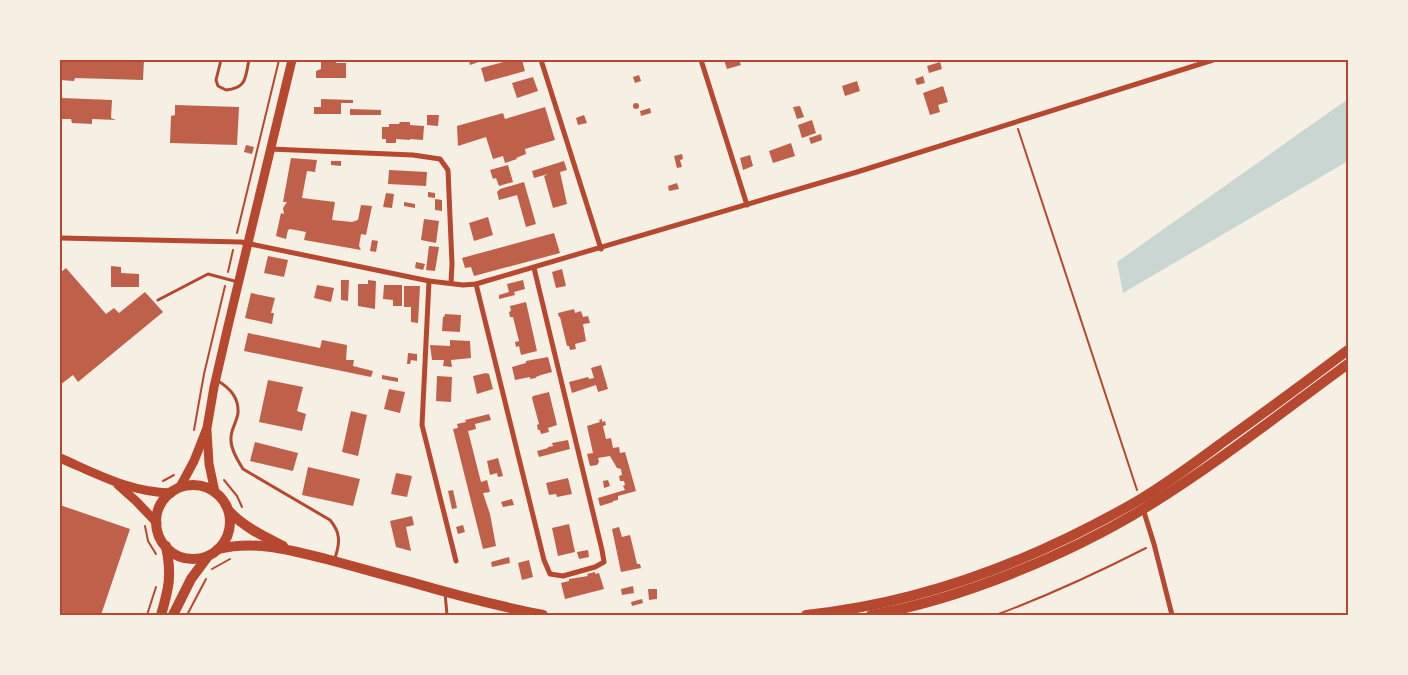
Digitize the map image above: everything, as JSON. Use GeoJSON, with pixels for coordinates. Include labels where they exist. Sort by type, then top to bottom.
{"type":"FeatureCollection","features":[{"type":"Feature","properties":{"kind":"main road"},"geometry":{"type":"LineString","coordinates":[[292,60],[238,282],[207,428],[194,462],[175,490],[160,506],[157,523],[161,539],[166,546],[178,555],[186,558],[201,558],[218,549],[234,545],[249,544],[288,548],[492,605],[543,615]]}},
{"type":"Feature","properties":{"kind":"main road"},"geometry":{"type":"LineString","coordinates":[[871,615],[935,599],[987,583],[1089,539],[1142,504],[1348,350]]}},
{"type":"Feature","properties":{"kind":"main road"},"geometry":{"type":"LineString","coordinates":[[806,615],[877,604],[933,590],[985,573],[1142,504],[1195,476],[1348,364]]}},
{"type":"Feature","properties":{"kind":"main road"},"geometry":{"type":"LineString","coordinates":[[207,428],[209,464],[215,492]]}},
{"type":"Feature","properties":{"kind":"main road"},"geometry":{"type":"LineString","coordinates":[[60,458],[114,482],[142,490],[175,490],[198,485],[215,492],[221,497],[237,520],[288,548]]}},
{"type":"Feature","properties":{"kind":"main road"},"geometry":{"type":"LineString","coordinates":[[114,482],[157,523]]}},
{"type":"Feature","properties":{"kind":"main road"},"geometry":{"type":"LineString","coordinates":[[218,549],[228,535],[229,511]]}},
{"type":"Feature","properties":{"kind":"main road"},"geometry":{"type":"LineString","coordinates":[[160,615],[168,591],[170,574],[166,546]]}},
{"type":"Feature","properties":{"kind":"main road"},"geometry":{"type":"LineString","coordinates":[[173,615],[191,579],[208,555]]}},
{"type":"Feature","properties":{"kind":"street"},"geometry":{"type":"LineString","coordinates":[[541,60],[601,249]]}},
{"type":"Feature","properties":{"kind":"street"},"geometry":{"type":"LineString","coordinates":[[701,60],[747,205]]}},
{"type":"Feature","properties":{"kind":"street"},"geometry":{"type":"LineString","coordinates":[[60,238],[230,240],[248,242],[429,281],[463,285],[476,284],[601,249],[857,172],[1213,60]]}},
{"type":"Feature","properties":{"kind":"street"},"geometry":{"type":"LineString","coordinates":[[270,149],[413,155],[440,160],[448,170],[452,264],[451,283]]}},
{"type":"Feature","properties":{"kind":"street"},"geometry":{"type":"LineString","coordinates":[[476,284],[544,560],[550,574],[563,576],[595,567],[604,562],[534,268]]}},
{"type":"Feature","properties":{"kind":"street"},"geometry":{"type":"LineString","coordinates":[[429,281],[422,425],[456,561]]}},
{"type":"Feature","properties":{"kind":"street"},"geometry":{"type":"LineString","coordinates":[[1142,504],[1172,615]]}},
{"type":"Feature","properties":{"kind":"lane"},"geometry":{"type":"LineString","coordinates":[[221,60],[216,80],[218,86],[226,90],[239,88],[244,83],[249,60]]}},
{"type":"Feature","properties":{"kind":"lane"},"geometry":{"type":"LineString","coordinates":[[158,300],[208,274],[238,282]]}},
{"type":"Feature","properties":{"kind":"lane"},"geometry":{"type":"LineString","coordinates":[[216,380],[229,387],[237,403],[238,414],[230,441],[243,469],[330,520],[337,527],[340,535],[340,544],[334,561]]}},
{"type":"Feature","properties":{"kind":"lane"},"geometry":{"type":"LineString","coordinates":[[445,592],[446,615]]}},
{"type":"Feature","properties":{"kind":"path"},"geometry":{"type":"LineString","coordinates":[[237,236],[279,60]]}},
{"type":"Feature","properties":{"kind":"path"},"geometry":{"type":"LineString","coordinates":[[1015,122],[1142,504]]}},
{"type":"Feature","properties":{"kind":"path"},"geometry":{"type":"LineString","coordinates":[[228,274],[234,245]]}},
{"type":"Feature","properties":{"kind":"path"},"geometry":{"type":"LineString","coordinates":[[193,433],[204,374],[225,284]]}},
{"type":"Feature","properties":{"kind":"path"},"geometry":{"type":"LineString","coordinates":[[156,483],[169,480],[178,472]]}},
{"type":"Feature","properties":{"kind":"path"},"geometry":{"type":"LineString","coordinates":[[222,478],[237,496],[242,508]]}},
{"type":"Feature","properties":{"kind":"path"},"geometry":{"type":"LineString","coordinates":[[143,520],[148,541],[158,558]]}},
{"type":"Feature","properties":{"kind":"path"},"geometry":{"type":"LineString","coordinates":[[996,615],[1040,599],[1154,544]]}},
{"type":"Feature","properties":{"kind":"path"},"geometry":{"type":"LineString","coordinates":[[211,570],[230,558]]}},
{"type":"Feature","properties":{"kind":"path"},"geometry":{"type":"LineString","coordinates":[[188,615],[208,576]]}},
{"type":"Feature","properties":{"kind":"path"},"geometry":{"type":"LineString","coordinates":[[147,615],[158,580]]}},
{"type":"Feature","properties":{"kind":"shaded area"},"geometry":{"type":"Polygon","coordinates":[[[1348,99],[1348,161],[1123,293],[1117,262],[1348,99]]]}},
{"type":"Feature","properties":{"kind":"building"},"geometry":{"type":"Polygon","coordinates":[[[60,60],[144,60],[143,80],[75,78],[74,81],[60,80],[60,60]]]}},
{"type":"Feature","properties":{"kind":"building"},"geometry":{"type":"Polygon","coordinates":[[[469,60],[484,60],[470,65],[469,60]]]}},
{"type":"Feature","properties":{"kind":"building"},"geometry":{"type":"Polygon","coordinates":[[[511,60],[522,60],[525,71],[485,82],[481,68],[511,60]]]}},
{"type":"Feature","properties":{"kind":"building"},"geometry":{"type":"Polygon","coordinates":[[[724,60],[739,60],[741,65],[727,69],[724,60]]]}},
{"type":"Feature","properties":{"kind":"building"},"geometry":{"type":"Polygon","coordinates":[[[321,61],[346,63],[346,78],[316,78],[316,71],[321,69],[321,61]]]}},
{"type":"Feature","properties":{"kind":"building"},"geometry":{"type":"Polygon","coordinates":[[[940,62],[942,69],[929,73],[927,66],[940,62]]]}},
{"type":"Feature","properties":{"kind":"building"},"geometry":{"type":"Polygon","coordinates":[[[639,75],[641,81],[635,83],[633,77],[639,75]]]}},
{"type":"Feature","properties":{"kind":"building"},"geometry":{"type":"Polygon","coordinates":[[[923,76],[925,83],[917,85],[915,79],[923,76]]]}},
{"type":"Feature","properties":{"kind":"building"},"geometry":{"type":"Polygon","coordinates":[[[533,77],[538,91],[517,98],[512,83],[533,77]]]}},
{"type":"Feature","properties":{"kind":"building"},"geometry":{"type":"Polygon","coordinates":[[[857,81],[860,91],[845,96],[842,86],[857,81]]]}},
{"type":"Feature","properties":{"kind":"building"},"geometry":{"type":"Polygon","coordinates":[[[943,86],[948,102],[938,105],[940,112],[930,115],[923,93],[943,86]]]}},
{"type":"Feature","properties":{"kind":"building"},"geometry":{"type":"Polygon","coordinates":[[[62,98],[112,100],[111,118],[116,120],[92,119],[92,124],[72,123],[71,119],[61,119],[62,98]]]}},
{"type":"Feature","properties":{"kind":"building"},"geometry":{"type":"Polygon","coordinates":[[[321,99],[353,100],[353,103],[341,103],[341,114],[314,114],[314,107],[321,107],[321,99]]]}},
{"type":"Feature","properties":{"kind":"building"},"geometry":{"type":"Polygon","coordinates":[[[636,103],[639,106],[636,109],[633,106],[636,103]]]}},
{"type":"Feature","properties":{"kind":"building"},"geometry":{"type":"Polygon","coordinates":[[[175,105],[239,107],[237,145],[170,143],[171,116],[175,115],[175,105]]]}},
{"type":"Feature","properties":{"kind":"building"},"geometry":{"type":"Polygon","coordinates":[[[800,106],[804,117],[797,119],[793,107],[800,106]]]}},
{"type":"Feature","properties":{"kind":"building"},"geometry":{"type":"Polygon","coordinates":[[[545,107],[555,140],[525,149],[526,154],[517,159],[505,163],[503,156],[493,159],[486,137],[458,146],[457,126],[503,113],[505,119],[545,107]]]}},
{"type":"Feature","properties":{"kind":"building"},"geometry":{"type":"Polygon","coordinates":[[[650,108],[651,113],[641,116],[640,111],[650,108]]]}},
{"type":"Feature","properties":{"kind":"building"},"geometry":{"type":"Polygon","coordinates":[[[350,109],[381,110],[381,115],[350,115],[350,109]]]}},
{"type":"Feature","properties":{"kind":"building"},"geometry":{"type":"Polygon","coordinates":[[[427,115],[439,115],[438,126],[427,125],[427,115]]]}},
{"type":"Feature","properties":{"kind":"building"},"geometry":{"type":"Polygon","coordinates":[[[584,115],[587,123],[578,125],[576,118],[584,115]]]}},
{"type":"Feature","properties":{"kind":"building"},"geometry":{"type":"Polygon","coordinates":[[[812,120],[816,133],[802,138],[798,125],[812,120]]]}},
{"type":"Feature","properties":{"kind":"building"},"geometry":{"type":"Polygon","coordinates":[[[400,122],[410,122],[410,125],[424,126],[423,140],[396,139],[396,143],[386,143],[386,139],[382,139],[382,127],[389,127],[389,124],[399,124],[400,122]]]}},
{"type":"Feature","properties":{"kind":"building"},"geometry":{"type":"Polygon","coordinates":[[[821,134],[822,140],[811,144],[809,138],[821,134]]]}},
{"type":"Feature","properties":{"kind":"building"},"geometry":{"type":"Polygon","coordinates":[[[791,143],[795,156],[773,163],[769,151],[791,143]]]}},
{"type":"Feature","properties":{"kind":"building"},"geometry":{"type":"Polygon","coordinates":[[[246,145],[254,147],[252,154],[244,152],[246,145]]]}},
{"type":"Feature","properties":{"kind":"building"},"geometry":{"type":"Polygon","coordinates":[[[682,154],[683,159],[680,160],[682,167],[677,168],[674,156],[682,154]]]}},
{"type":"Feature","properties":{"kind":"building"},"geometry":{"type":"Polygon","coordinates":[[[750,155],[753,166],[743,170],[740,158],[750,155]]]}},
{"type":"Feature","properties":{"kind":"building"},"geometry":{"type":"Polygon","coordinates":[[[291,158],[317,160],[315,172],[307,171],[302,198],[335,202],[332,220],[352,222],[358,220],[361,205],[372,206],[366,235],[361,234],[359,246],[361,250],[304,240],[306,232],[290,229],[286,239],[276,236],[281,213],[284,214],[283,208],[287,202],[283,202],[291,158]]]}},
{"type":"Feature","properties":{"kind":"building"},"geometry":{"type":"Polygon","coordinates":[[[331,161],[341,161],[341,166],[331,165],[331,161]]]}},
{"type":"Feature","properties":{"kind":"building"},"geometry":{"type":"Polygon","coordinates":[[[564,161],[567,170],[560,172],[567,204],[553,208],[544,176],[548,174],[534,178],[532,171],[564,161]]]}},
{"type":"Feature","properties":{"kind":"building"},"geometry":{"type":"Polygon","coordinates":[[[508,165],[513,182],[499,186],[496,178],[493,179],[490,170],[508,165]]]}},
{"type":"Feature","properties":{"kind":"building"},"geometry":{"type":"Polygon","coordinates":[[[389,170],[427,172],[426,186],[388,184],[389,170]]]}},
{"type":"Feature","properties":{"kind":"building"},"geometry":{"type":"Polygon","coordinates":[[[524,182],[536,224],[526,227],[517,195],[499,200],[497,192],[500,189],[524,182]]]}},
{"type":"Feature","properties":{"kind":"building"},"geometry":{"type":"Polygon","coordinates":[[[677,183],[679,189],[669,191],[668,186],[677,183]]]}},
{"type":"Feature","properties":{"kind":"building"},"geometry":{"type":"Polygon","coordinates":[[[428,192],[435,193],[435,198],[428,197],[428,192]]]}},
{"type":"Feature","properties":{"kind":"building"},"geometry":{"type":"Polygon","coordinates":[[[386,193],[394,194],[392,208],[383,207],[386,193]]]}},
{"type":"Feature","properties":{"kind":"building"},"geometry":{"type":"Polygon","coordinates":[[[435,199],[442,200],[442,211],[435,210],[435,199]]]}},
{"type":"Feature","properties":{"kind":"building"},"geometry":{"type":"Polygon","coordinates":[[[404,202],[415,204],[415,208],[404,206],[404,202]]]}},
{"type":"Feature","properties":{"kind":"building"},"geometry":{"type":"Polygon","coordinates":[[[488,217],[493,235],[474,241],[469,223],[488,217]]]}},
{"type":"Feature","properties":{"kind":"building"},"geometry":{"type":"Polygon","coordinates":[[[424,219],[439,221],[436,243],[421,240],[424,219]]]}},
{"type":"Feature","properties":{"kind":"building"},"geometry":{"type":"Polygon","coordinates":[[[554,233],[560,253],[474,276],[471,267],[465,268],[462,258],[554,233]]]}},
{"type":"Feature","properties":{"kind":"building"},"geometry":{"type":"Polygon","coordinates":[[[372,240],[378,241],[376,252],[370,251],[372,240]]]}},
{"type":"Feature","properties":{"kind":"building"},"geometry":{"type":"Polygon","coordinates":[[[429,246],[439,247],[435,271],[426,270],[429,246]]]}},
{"type":"Feature","properties":{"kind":"building"},"geometry":{"type":"Polygon","coordinates":[[[268,256],[288,260],[284,277],[264,273],[268,256]]]}},
{"type":"Feature","properties":{"kind":"building"},"geometry":{"type":"Polygon","coordinates":[[[416,262],[425,264],[423,270],[415,268],[416,262]]]}},
{"type":"Feature","properties":{"kind":"building"},"geometry":{"type":"Polygon","coordinates":[[[111,266],[121,267],[121,273],[139,274],[139,287],[111,287],[111,266]]]}},
{"type":"Feature","properties":{"kind":"building"},"geometry":{"type":"Polygon","coordinates":[[[66,268],[106,314],[114,308],[119,313],[145,292],[163,312],[78,382],[73,375],[60,385],[60,273],[66,268]]]}},
{"type":"Feature","properties":{"kind":"building"},"geometry":{"type":"Polygon","coordinates":[[[562,269],[566,286],[556,288],[552,272],[562,269]]]}},
{"type":"Feature","properties":{"kind":"building"},"geometry":{"type":"Polygon","coordinates":[[[341,280],[349,280],[348,301],[341,300],[341,280]]]}},
{"type":"Feature","properties":{"kind":"building"},"geometry":{"type":"Polygon","coordinates":[[[368,280],[376,281],[375,309],[358,306],[358,284],[368,284],[368,280]]]}},
{"type":"Feature","properties":{"kind":"building"},"geometry":{"type":"Polygon","coordinates":[[[523,280],[525,289],[514,292],[515,295],[499,299],[499,295],[509,292],[507,284],[523,280]]]}},
{"type":"Feature","properties":{"kind":"building"},"geometry":{"type":"Polygon","coordinates":[[[317,285],[334,288],[331,302],[314,298],[317,285]]]}},
{"type":"Feature","properties":{"kind":"building"},"geometry":{"type":"Polygon","coordinates":[[[384,285],[402,285],[402,306],[393,306],[393,300],[383,299],[384,285]]]}},
{"type":"Feature","properties":{"kind":"building"},"geometry":{"type":"Polygon","coordinates":[[[404,286],[420,286],[418,323],[411,322],[411,307],[404,307],[404,286]]]}},
{"type":"Feature","properties":{"kind":"building"},"geometry":{"type":"Polygon","coordinates":[[[251,293],[275,298],[271,313],[274,313],[272,324],[245,318],[251,293]]]}},
{"type":"Feature","properties":{"kind":"building"},"geometry":{"type":"Polygon","coordinates":[[[526,302],[537,351],[521,355],[519,346],[516,347],[515,342],[519,341],[513,317],[510,317],[509,312],[511,311],[510,306],[526,302]]]}},
{"type":"Feature","properties":{"kind":"building"},"geometry":{"type":"Polygon","coordinates":[[[574,309],[575,313],[581,311],[583,317],[588,316],[590,323],[583,324],[586,341],[575,344],[576,349],[570,350],[569,346],[567,346],[558,313],[574,309]]]}},
{"type":"Feature","properties":{"kind":"building"},"geometry":{"type":"Polygon","coordinates":[[[445,314],[461,315],[460,332],[442,331],[445,314]]]}},
{"type":"Feature","properties":{"kind":"building"},"geometry":{"type":"Polygon","coordinates":[[[248,333],[320,348],[322,340],[347,345],[346,360],[354,360],[353,366],[373,371],[371,377],[244,351],[248,333]]]}},
{"type":"Feature","properties":{"kind":"building"},"geometry":{"type":"Polygon","coordinates":[[[450,340],[470,341],[471,358],[451,360],[452,367],[443,366],[444,360],[432,360],[430,345],[450,346],[450,340]]]}},
{"type":"Feature","properties":{"kind":"building"},"geometry":{"type":"Polygon","coordinates":[[[408,353],[417,354],[417,361],[411,360],[410,364],[407,364],[408,353]]]}},
{"type":"Feature","properties":{"kind":"building"},"geometry":{"type":"Polygon","coordinates":[[[548,357],[552,372],[536,378],[530,379],[530,377],[515,380],[512,367],[526,363],[526,361],[548,357]]]}},
{"type":"Feature","properties":{"kind":"building"},"geometry":{"type":"Polygon","coordinates":[[[601,365],[608,389],[598,392],[596,385],[572,393],[569,382],[588,377],[589,379],[594,378],[591,368],[601,365]]]}},
{"type":"Feature","properties":{"kind":"building"},"geometry":{"type":"Polygon","coordinates":[[[489,374],[493,389],[477,394],[473,376],[489,374]]]}},
{"type":"Feature","properties":{"kind":"building"},"geometry":{"type":"Polygon","coordinates":[[[382,375],[398,378],[398,382],[382,379],[382,375]]]}},
{"type":"Feature","properties":{"kind":"building"},"geometry":{"type":"Polygon","coordinates":[[[437,376],[452,377],[451,402],[436,401],[437,376]]]}},
{"type":"Feature","properties":{"kind":"building"},"geometry":{"type":"Polygon","coordinates":[[[268,380],[303,387],[297,411],[306,414],[302,431],[259,422],[268,380]]]}},
{"type":"Feature","properties":{"kind":"building"},"geometry":{"type":"Polygon","coordinates":[[[389,389],[405,392],[400,413],[384,409],[389,389]]]}},
{"type":"Feature","properties":{"kind":"building"},"geometry":{"type":"Polygon","coordinates":[[[549,392],[557,425],[548,428],[549,432],[541,434],[540,430],[538,430],[537,425],[539,424],[532,398],[533,396],[549,392]]]}},
{"type":"Feature","properties":{"kind":"building"},"geometry":{"type":"Polygon","coordinates":[[[351,411],[367,415],[358,456],[342,452],[351,411]]]}},
{"type":"Feature","properties":{"kind":"building"},"geometry":{"type":"Polygon","coordinates":[[[489,414],[491,420],[475,424],[476,429],[468,431],[481,482],[487,480],[490,492],[483,493],[490,514],[496,546],[483,549],[453,429],[458,428],[457,424],[466,422],[465,420],[489,414]]]}},
{"type":"Feature","properties":{"kind":"building"},"geometry":{"type":"Polygon","coordinates":[[[602,419],[602,422],[605,421],[606,425],[603,426],[606,439],[611,438],[613,448],[619,447],[620,453],[625,452],[636,491],[618,496],[618,500],[600,506],[598,498],[625,490],[623,486],[625,485],[624,481],[620,481],[619,476],[622,475],[621,469],[617,468],[610,456],[598,458],[599,462],[597,465],[590,466],[587,454],[593,453],[587,426],[600,422],[599,420],[602,419]]]}},
{"type":"Feature","properties":{"kind":"building"},"geometry":{"type":"Polygon","coordinates":[[[568,440],[570,449],[539,457],[537,451],[553,446],[552,443],[568,440]]]}},
{"type":"Feature","properties":{"kind":"building"},"geometry":{"type":"Polygon","coordinates":[[[255,442],[298,453],[293,471],[250,461],[255,442]]]}},
{"type":"Feature","properties":{"kind":"building"},"geometry":{"type":"Polygon","coordinates":[[[498,458],[503,476],[498,477],[497,473],[490,475],[487,461],[498,458]]]}},
{"type":"Feature","properties":{"kind":"building"},"geometry":{"type":"Polygon","coordinates":[[[308,467],[360,479],[353,506],[302,495],[308,467]]]}},
{"type":"Feature","properties":{"kind":"building"},"geometry":{"type":"Polygon","coordinates":[[[396,473],[412,476],[407,497],[391,494],[396,473]]]}},
{"type":"Feature","properties":{"kind":"building"},"geometry":{"type":"Polygon","coordinates":[[[568,478],[572,494],[557,497],[556,494],[549,495],[546,483],[568,478]]]}},
{"type":"Feature","properties":{"kind":"building"},"geometry":{"type":"Polygon","coordinates":[[[608,480],[610,486],[604,488],[603,481],[608,480]]]}},
{"type":"Feature","properties":{"kind":"building"},"geometry":{"type":"Polygon","coordinates":[[[453,490],[457,508],[452,509],[448,491],[453,490]]]}},
{"type":"Feature","properties":{"kind":"building"},"geometry":{"type":"Polygon","coordinates":[[[512,499],[514,505],[503,507],[501,502],[512,499]]]}},
{"type":"Feature","properties":{"kind":"building"},"geometry":{"type":"Polygon","coordinates":[[[60,505],[130,529],[101,615],[60,615],[60,505]]]}},
{"type":"Feature","properties":{"kind":"building"},"geometry":{"type":"Polygon","coordinates":[[[412,516],[414,525],[406,527],[411,551],[396,547],[390,521],[412,516]]]}},
{"type":"Feature","properties":{"kind":"building"},"geometry":{"type":"Polygon","coordinates":[[[569,524],[575,552],[558,556],[552,528],[569,524]]]}},
{"type":"Feature","properties":{"kind":"building"},"geometry":{"type":"Polygon","coordinates":[[[463,525],[465,532],[458,534],[456,527],[463,525]]]}},
{"type":"Feature","properties":{"kind":"building"},"geometry":{"type":"Polygon","coordinates":[[[619,527],[622,537],[630,535],[637,564],[640,564],[641,568],[621,572],[612,529],[619,527]]]}},
{"type":"Feature","properties":{"kind":"building"},"geometry":{"type":"Polygon","coordinates":[[[588,550],[589,557],[579,559],[577,552],[588,550]]]}},
{"type":"Feature","properties":{"kind":"building"},"geometry":{"type":"Polygon","coordinates":[[[509,557],[510,563],[492,567],[491,562],[509,557]]]}},
{"type":"Feature","properties":{"kind":"building"},"geometry":{"type":"Polygon","coordinates":[[[529,560],[533,577],[522,580],[518,563],[529,560]]]}},
{"type":"Feature","properties":{"kind":"building"},"geometry":{"type":"Polygon","coordinates":[[[595,572],[595,574],[599,573],[604,589],[565,599],[561,583],[569,581],[569,579],[588,576],[587,574],[595,572]]]}},
{"type":"Feature","properties":{"kind":"building"},"geometry":{"type":"Polygon","coordinates":[[[633,586],[634,593],[622,595],[621,589],[633,586]]]}},
{"type":"Feature","properties":{"kind":"building"},"geometry":{"type":"Polygon","coordinates":[[[648,589],[657,589],[657,599],[649,600],[648,589]]]}},
{"type":"Feature","properties":{"kind":"building"},"geometry":{"type":"Polygon","coordinates":[[[642,599],[643,603],[632,606],[631,602],[642,599]]]}}]}
